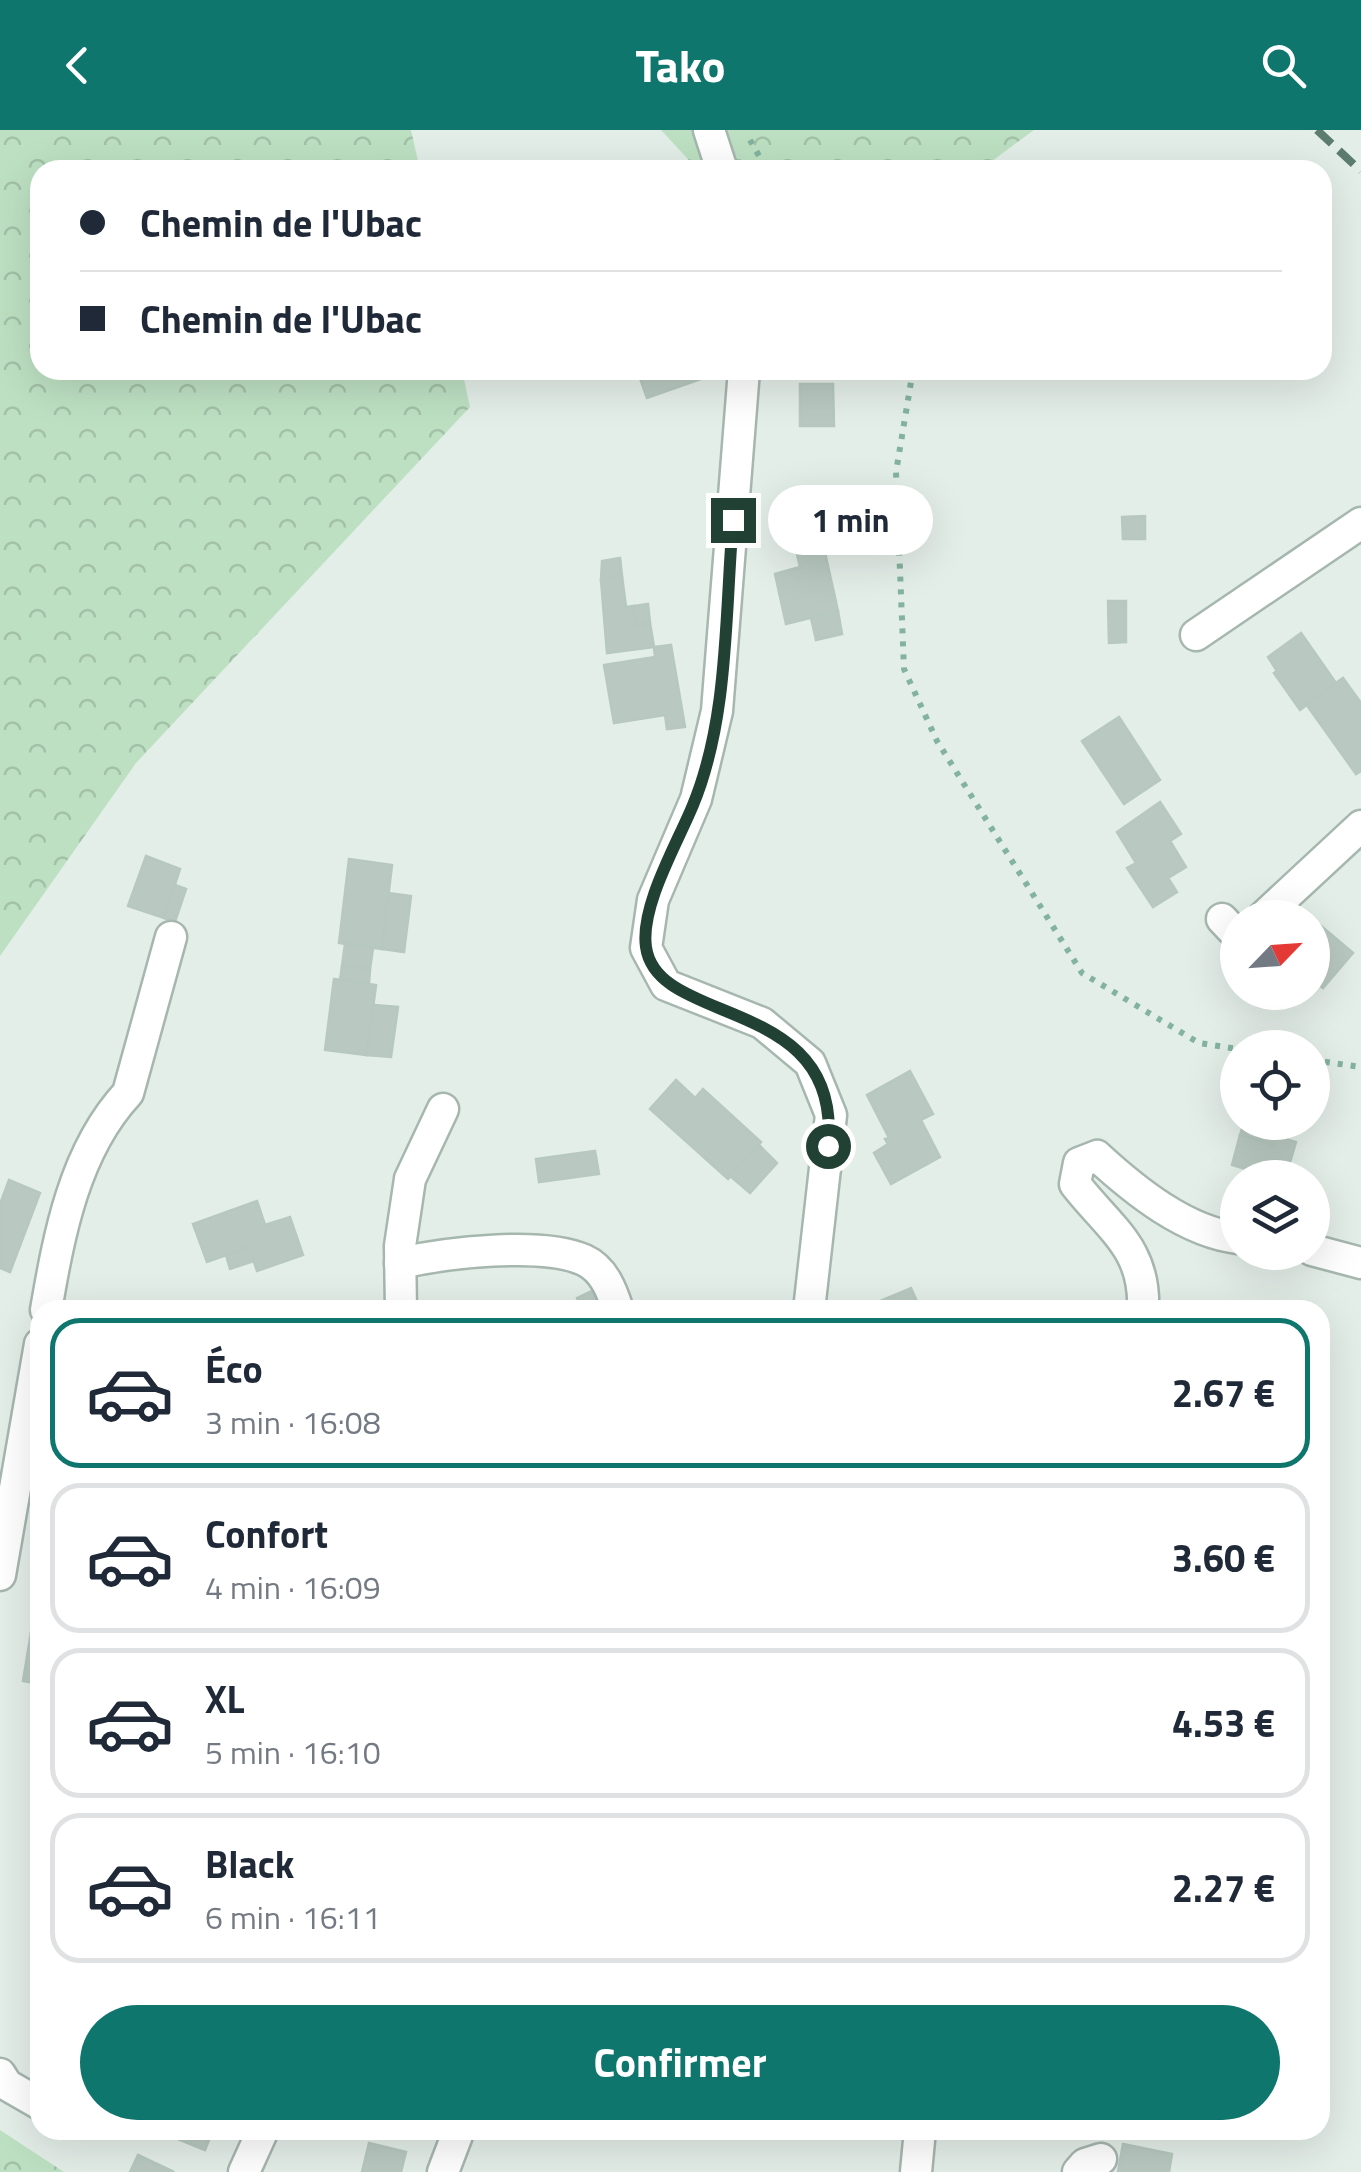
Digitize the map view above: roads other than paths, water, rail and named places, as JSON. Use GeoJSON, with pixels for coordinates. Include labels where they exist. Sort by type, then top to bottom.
{"type":"FeatureCollection","features":[{"type":"Feature","properties":{"kind":"street"},"geometry":{"type":"LineString","coordinates":[[709,130],[719,160]]}},
{"type":"Feature","properties":{"kind":"street"},"geometry":{"type":"LineString","coordinates":[[743,380],[716,711],[696,799],[653,900],[646,948],[666,985],[762,1024],[810,1063],[831,1115],[810,1300]]}},
{"type":"Feature","properties":{"kind":"street"},"geometry":{"type":"LineString","coordinates":[[1196,635],[1361,523]]}},
{"type":"Feature","properties":{"kind":"street"},"geometry":{"type":"LineString","coordinates":[[1281,900],[1361,826]]}},
{"type":"Feature","properties":{"kind":"street"},"geometry":{"type":"LineString","coordinates":[[48,1300],[58,1236],[78,1177],[110,1112],[128,1093],[171,936]]}},
{"type":"Feature","properties":{"kind":"street"},"geometry":{"type":"LineString","coordinates":[[401,1300],[400,1263],[410,1179],[442,1109]]}},
{"type":"Feature","properties":{"kind":"street"},"geometry":{"type":"LineString","coordinates":[[1144,1300],[1130,1244],[1076,1184],[1078,1163],[1097,1156],[1126,1183],[1210,1234],[1220,1235]]}},
{"type":"Feature","properties":{"kind":"street"},"geometry":{"type":"LineString","coordinates":[[400,1263],[450,1252],[560,1253],[588,1262],[611,1286],[615,1300]]}},
{"type":"Feature","properties":{"kind":"street"},"geometry":{"type":"LineString","coordinates":[[1330,1255],[1361,1264]]}},
{"type":"Feature","properties":{"kind":"street"},"geometry":{"type":"LineString","coordinates":[[0,1575],[30,1402]]}},
{"type":"Feature","properties":{"kind":"street"},"geometry":{"type":"LineString","coordinates":[[0,2074],[7,2085],[30,2098]]}},
{"type":"Feature","properties":{"kind":"street"},"geometry":{"type":"LineString","coordinates":[[244,2172],[259,2140]]}},
{"type":"Feature","properties":{"kind":"street"},"geometry":{"type":"LineString","coordinates":[[442,2172],[455,2140]]}},
{"type":"Feature","properties":{"kind":"street"},"geometry":{"type":"LineString","coordinates":[[916,2172],[919,2140]]}},
{"type":"Feature","properties":{"kind":"railway"},"geometry":{"type":"LineString","coordinates":[[1317,130],[1361,171]]}}]}
